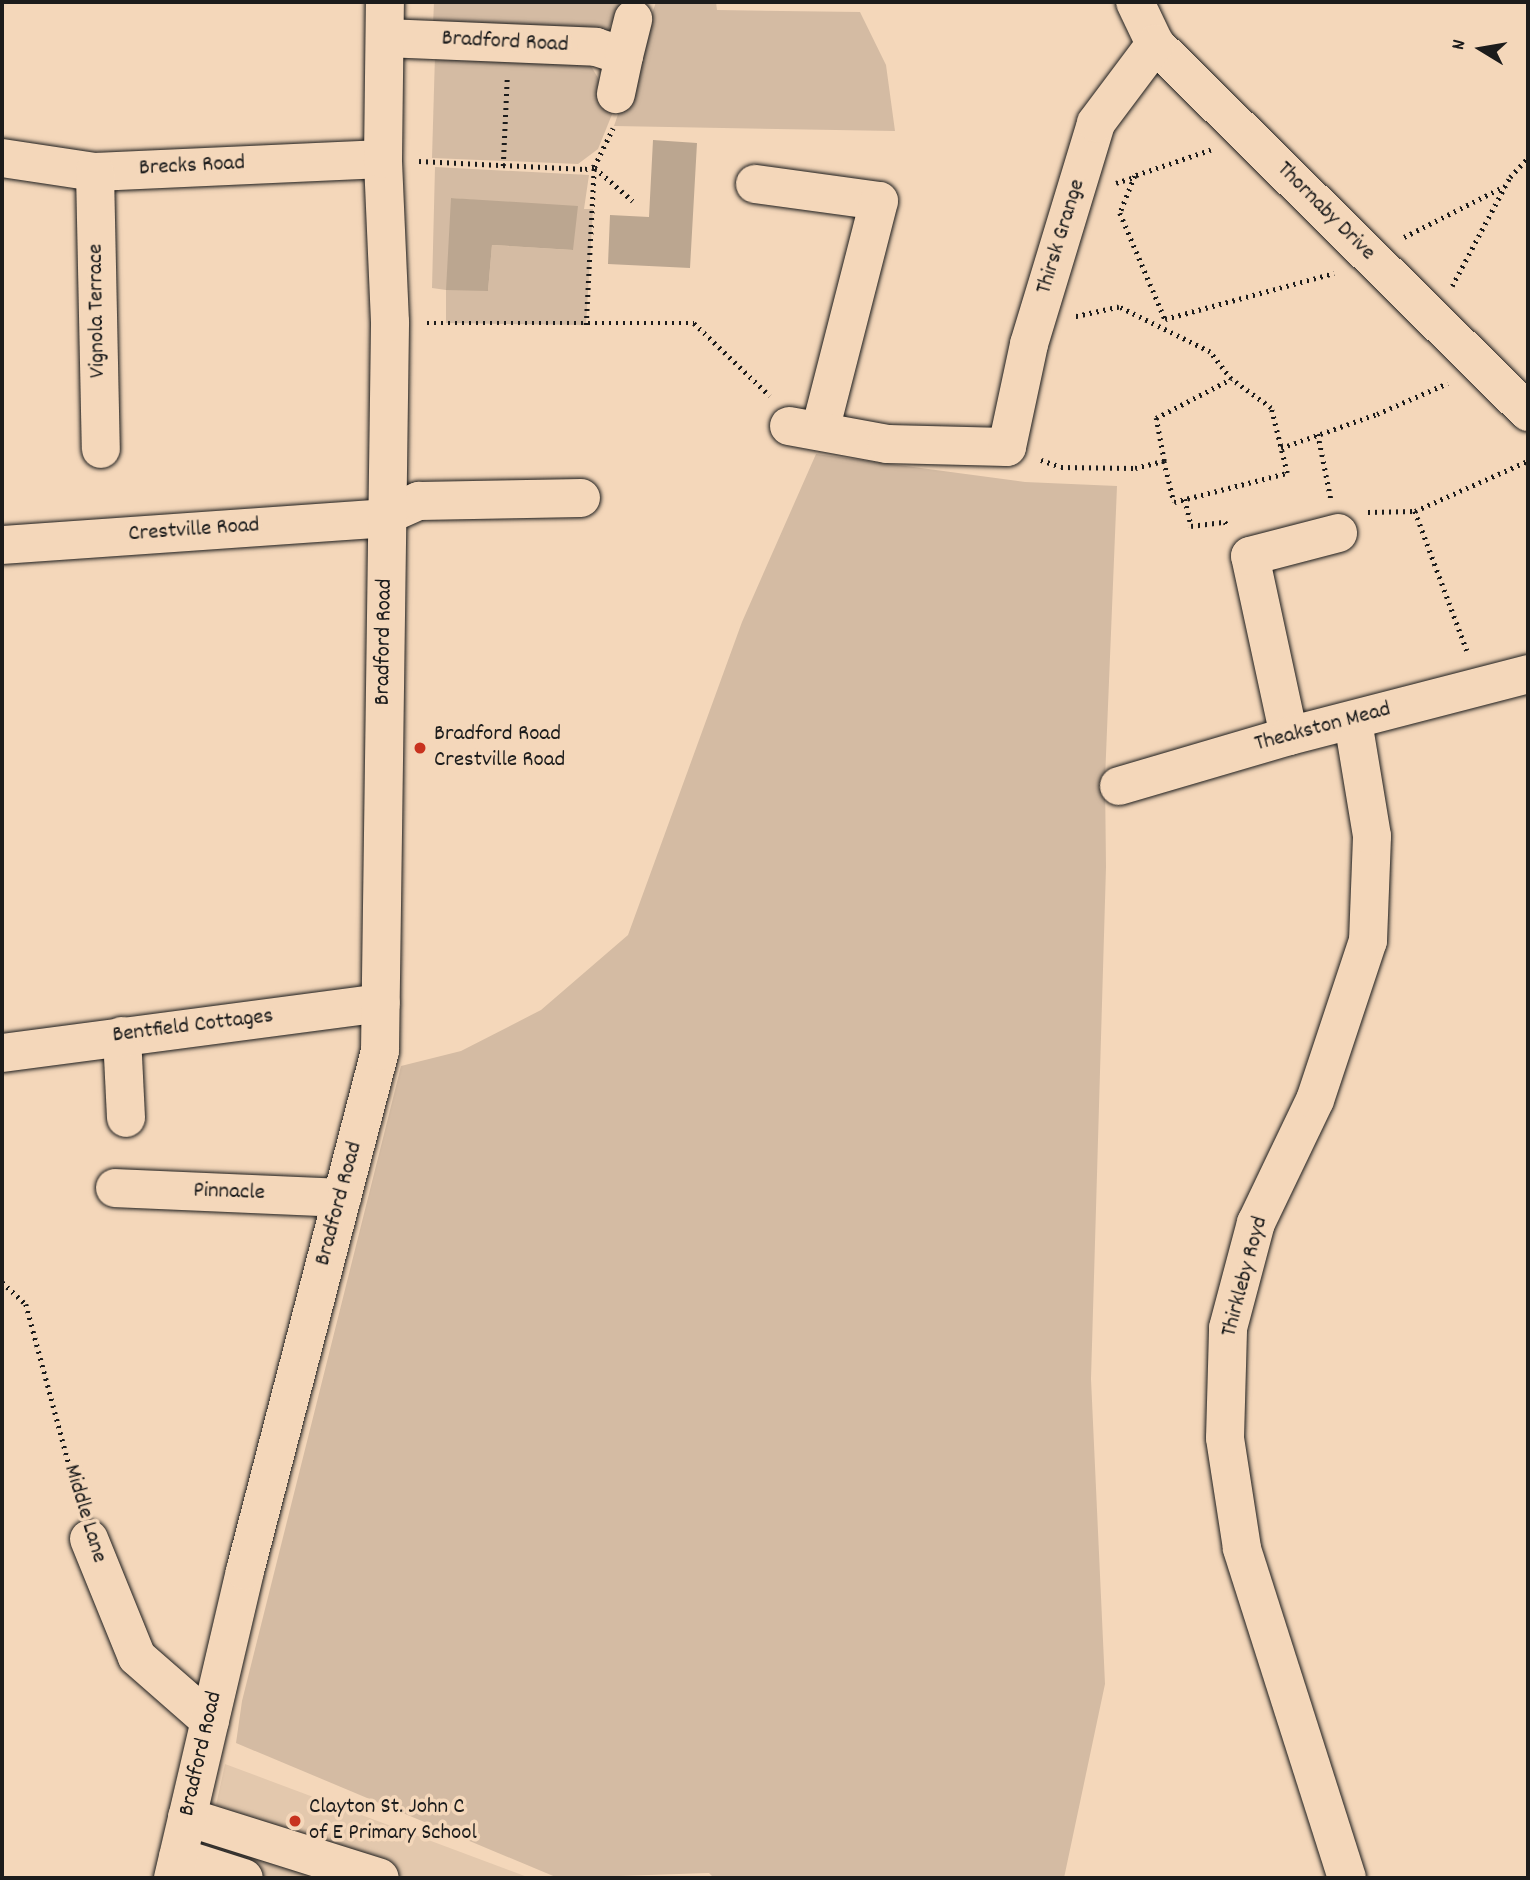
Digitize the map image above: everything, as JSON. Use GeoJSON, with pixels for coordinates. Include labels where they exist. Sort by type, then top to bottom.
{"type":"FeatureCollection","features":[{"type":"Feature","properties":{"kind":"street","name":"Thornaby Drive"},"geometry":{"type":"LineString","coordinates":[[1135,2],[1155,44],[1528,412]]}},
{"type":"Feature","properties":{"kind":"street"},"geometry":{"type":"LineString","coordinates":[[615,110],[633,19]]}},
{"type":"Feature","properties":{"kind":"street","name":"Bradford Road"},"geometry":{"type":"LineString","coordinates":[[175,1867],[245,1571],[380,1051],[390,322],[383,159],[385,20],[509,43],[596,47],[624,56]]}},
{"type":"Feature","properties":{"kind":"street","name":"Thirsk Grange"},"geometry":{"type":"LineString","coordinates":[[1007,447],[1039,311],[1096,123],[1155,44]]}},
{"type":"Feature","properties":{"kind":"street","name":"Brecks Road"},"geometry":{"type":"LineString","coordinates":[[2,158],[94,172],[383,159]]}},
{"type":"Feature","properties":{"kind":"street","name":"Vignola Terrace"},"geometry":{"type":"LineString","coordinates":[[94,172],[101,449]]}},
{"type":"Feature","properties":{"kind":"street"},"geometry":{"type":"LineString","coordinates":[[755,184],[879,201],[804,428],[887,444],[1007,447]]}},
{"type":"Feature","properties":{"kind":"street"},"geometry":{"type":"LineString","coordinates":[[387,516],[419,501],[581,498]]}},
{"type":"Feature","properties":{"kind":"street","name":"Crestville Road"},"geometry":{"type":"LineString","coordinates":[[2,545],[387,516]]}},
{"type":"Feature","properties":{"kind":"street"},"geometry":{"type":"LineString","coordinates":[[1289,736],[1250,556],[1349,523]]}},
{"type":"Feature","properties":{"kind":"street","name":"Theakston Mead"},"geometry":{"type":"LineString","coordinates":[[1119,786],[1289,736],[1528,674]]}},
{"type":"Feature","properties":{"kind":"street","name":"Thirkleby Royd"},"geometry":{"type":"LineString","coordinates":[[1347,1878],[1242,1548],[1225,1438],[1228,1328],[1256,1223],[1315,1100],[1368,941],[1372,836],[1353,721]]}},
{"type":"Feature","properties":{"kind":"street","name":"Bentfield Cottages"},"geometry":{"type":"LineString","coordinates":[[3,1046],[122,1036],[381,1003]]}},
{"type":"Feature","properties":{"kind":"street"},"geometry":{"type":"LineString","coordinates":[[122,1036],[126,1118]]}},
{"type":"Feature","properties":{"kind":"street","name":"Pinnacle"},"geometry":{"type":"LineString","coordinates":[[116,1188],[342,1198]]}},
{"type":"Feature","properties":{"kind":"street","name":"Middle Lane"},"geometry":{"type":"LineString","coordinates":[[89,1539],[136,1657],[210,1721]]}},
{"type":"Feature","properties":{"kind":"street"},"geometry":{"type":"LineString","coordinates":[[187,1817],[380,1878]]}},
{"type":"Feature","properties":{"kind":"street"},"geometry":{"type":"LineString","coordinates":[[175,1867],[244,1878]]}},
{"type":"Feature","properties":{"kind":"path"},"geometry":{"type":"LineString","coordinates":[[503,166],[509,43]]}},
{"type":"Feature","properties":{"kind":"path"},"geometry":{"type":"LineString","coordinates":[[586,325],[594,167],[615,110]]}},
{"type":"Feature","properties":{"kind":"path"},"geometry":{"type":"LineString","coordinates":[[1167,331],[1165,319],[1119,213],[1135,176],[1248,137]]}},
{"type":"Feature","properties":{"kind":"path"},"geometry":{"type":"LineString","coordinates":[[1434,319],[1510,177],[1528,158]]}},
{"type":"Feature","properties":{"kind":"path"},"geometry":{"type":"LineString","coordinates":[[383,159],[503,166],[594,167],[633,201]]}},
{"type":"Feature","properties":{"kind":"path"},"geometry":{"type":"LineString","coordinates":[[1165,319],[1347,270],[1505,186]]}},
{"type":"Feature","properties":{"kind":"path"},"geometry":{"type":"LineString","coordinates":[[1039,311],[1069,318],[1119,307],[1210,352],[1231,379],[1271,408],[1287,473],[1174,502],[1156,418],[1231,379]]}},
{"type":"Feature","properties":{"kind":"path"},"geometry":{"type":"LineString","coordinates":[[464,323],[694,323],[804,428]]}},
{"type":"Feature","properties":{"kind":"path"},"geometry":{"type":"LineString","coordinates":[[1281,448],[1377,414],[1484,368]]}},
{"type":"Feature","properties":{"kind":"path"},"geometry":{"type":"LineString","coordinates":[[1007,447],[1061,467],[1135,468],[1164,461]]}},
{"type":"Feature","properties":{"kind":"path"},"geometry":{"type":"LineString","coordinates":[[1349,523],[1415,511],[1528,461]]}},
{"type":"Feature","properties":{"kind":"path"},"geometry":{"type":"LineString","coordinates":[[1185,499],[1191,526],[1225,522],[1250,556]]}},
{"type":"Feature","properties":{"kind":"path"},"geometry":{"type":"LineString","coordinates":[[1415,511],[1478,685]]}},
{"type":"Feature","properties":{"kind":"path","name":"Middle Lane"},"geometry":{"type":"LineString","coordinates":[[2,1282],[26,1304],[89,1539]]}},
{"type":"Feature","properties":{"kind":"shaded area"},"geometry":{"type":"Polygon","coordinates":[[[434,2],[625,2],[607,31],[433,26],[434,2]]]}},
{"type":"Feature","properties":{"kind":"shaded area"},"geometry":{"type":"Polygon","coordinates":[[[656,2],[716,2],[717,10],[860,12],[886,65],[895,131],[614,126],[656,2]]]}},
{"type":"Feature","properties":{"kind":"shaded area"},"geometry":{"type":"Polygon","coordinates":[[[435,55],[591,66],[615,107],[598,149],[578,164],[432,158],[435,55]]]}},
{"type":"Feature","properties":{"kind":"shaded area"},"geometry":{"type":"Polygon","coordinates":[[[435,167],[589,175],[584,209],[593,209],[586,325],[446,323],[446,290],[432,288],[435,167]],[[451,198],[488,291],[492,245],[572,250],[576,209],[451,198]]]}},
{"type":"Feature","properties":{"kind":"shaded area"},"geometry":{"type":"Polygon","coordinates":[[[816,454],[1025,482],[1117,486],[1105,779],[1106,867],[1091,1379],[1105,1684],[1064,1878],[714,1878],[709,1873],[558,1878],[236,1743],[242,1701],[401,1066],[461,1051],[541,1010],[628,935],[742,622],[816,454]]]}},
{"type":"Feature","properties":{"kind":"shaded area","name":"Clayton St. John C of E Primary School"},"geometry":{"type":"Polygon","coordinates":[[[225,1764],[530,1878],[200,1878],[225,1764]]]}},
{"type":"Feature","properties":{"kind":"building"},"geometry":{"type":"Polygon","coordinates":[[[653,140],[697,143],[690,268],[608,264],[610,215],[649,217],[653,140]]]}},
{"type":"Feature","properties":{"kind":"building"},"geometry":{"type":"Polygon","coordinates":[[[451,198],[578,206],[573,250],[492,245],[488,291],[446,290],[451,198]]]}},
{"type":"Feature","properties":{"kind":"place","name":"Bradford Road Crestville Road"},"geometry":{"type":"Point","coordinates":[420,748]}},
{"type":"Feature","properties":{"kind":"place","name":"Clayton St. John C of E Primary School"},"geometry":{"type":"Point","coordinates":[295,1821]}}]}
